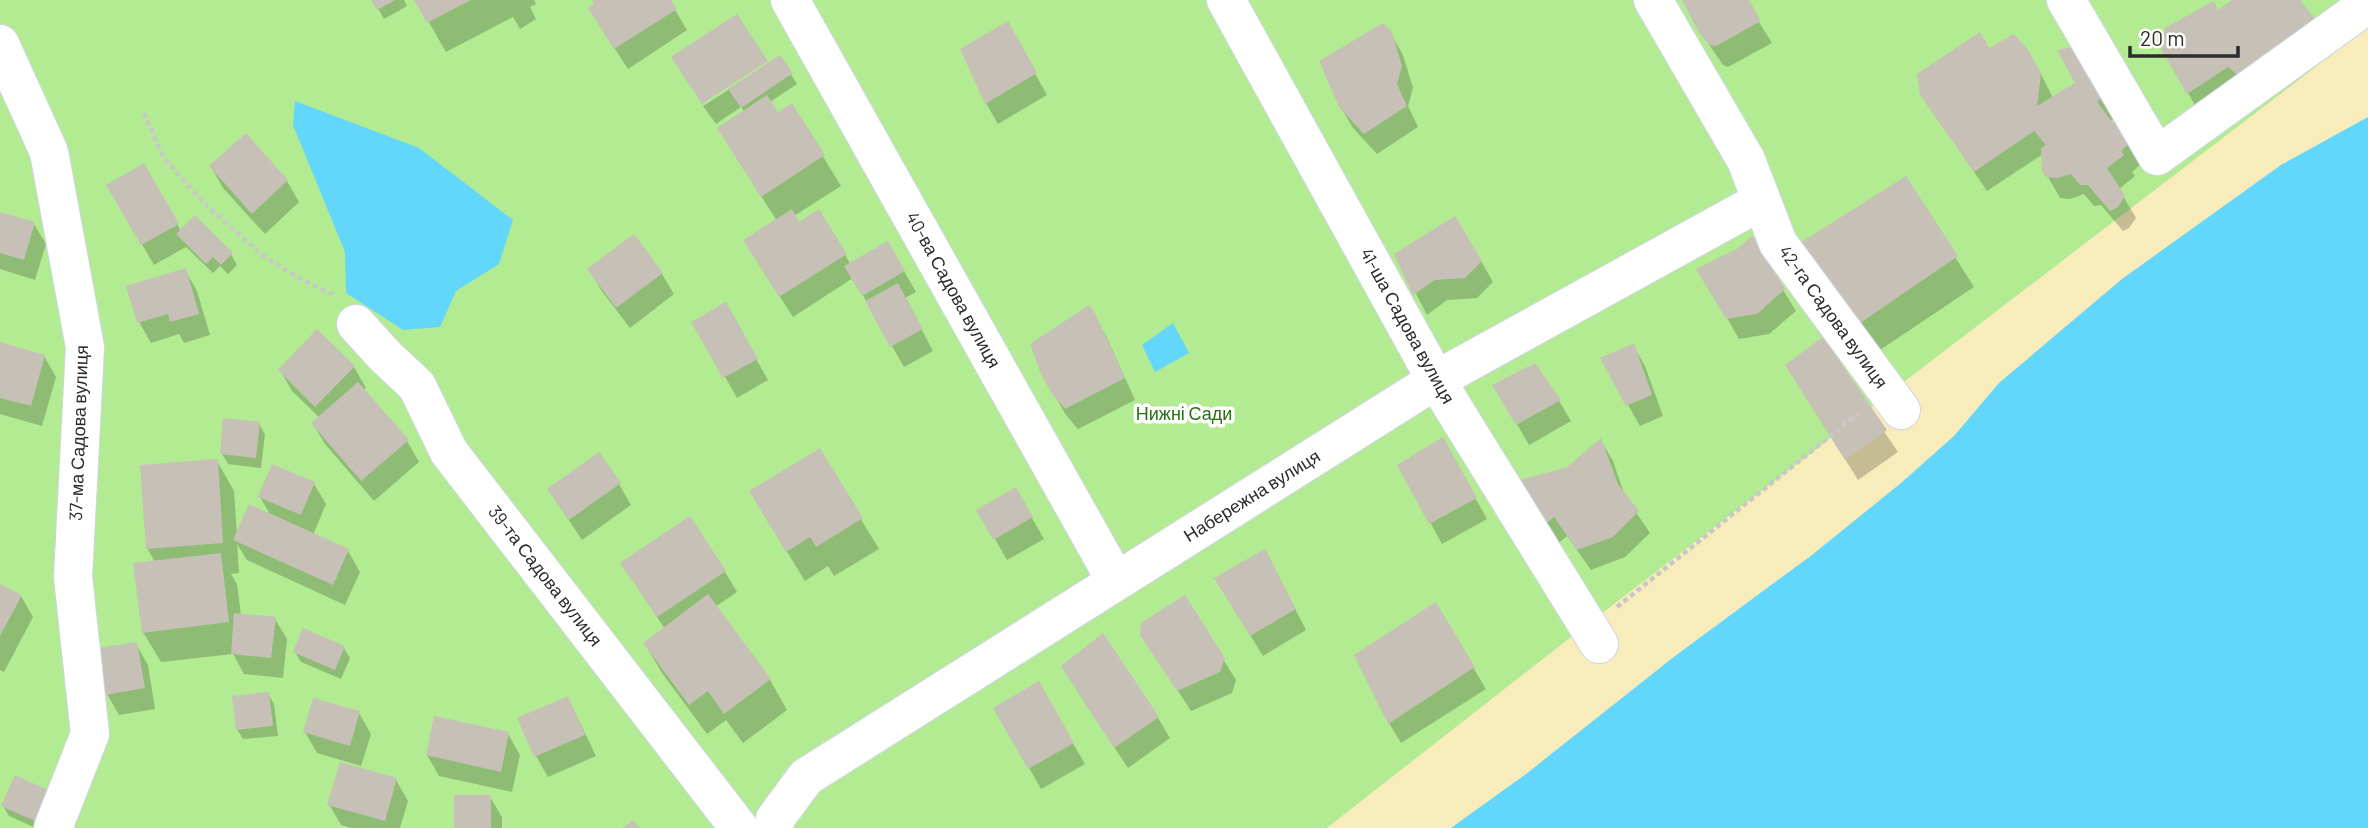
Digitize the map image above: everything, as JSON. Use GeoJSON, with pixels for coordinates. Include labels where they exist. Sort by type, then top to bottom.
{"type":"FeatureCollection","features":[{"type":"Feature","properties":{"kind":"street","name":"40-ва Садова вулиця"},"geometry":{"type":"LineString","coordinates":[[790,0],[1116,580]]}},
{"type":"Feature","properties":{"kind":"street","name":"41-ша Садова вулиця"},"geometry":{"type":"LineString","coordinates":[[1226,0],[1436,380],[1594,637]]}},
{"type":"Feature","properties":{"kind":"street","name":"42-га Садова вулиця"},"geometry":{"type":"LineString","coordinates":[[1653,0],[1746,160],[1778,243],[1894,400]]}},
{"type":"Feature","properties":{"kind":"street"},"geometry":{"type":"LineString","coordinates":[[2066,0],[2157,156],[2368,4]]}},
{"type":"Feature","properties":{"kind":"street","name":"37-ма Садова вулиця"},"geometry":{"type":"LineString","coordinates":[[0,44],[49,152],[85,347],[73,577],[90,734],[53,828]]}},
{"type":"Feature","properties":{"kind":"street","name":"Набережна вулиця"},"geometry":{"type":"LineString","coordinates":[[774,828],[775,819],[806,777],[1116,580],[1436,380],[1761,201]]}},
{"type":"Feature","properties":{"kind":"street","name":"39-та Садова вулиця"},"geometry":{"type":"LineString","coordinates":[[356,324],[417,386],[449,452],[739,828]]}},
{"type":"Feature","properties":{"kind":"path"},"geometry":{"type":"LineString","coordinates":[[144,113],[163,157],[208,207],[261,254],[299,278],[334,295],[356,324]]}},
{"type":"Feature","properties":{"kind":"path"},"geometry":{"type":"LineString","coordinates":[[1594,637],[1894,400]]}},
{"type":"Feature","properties":{"kind":"green space","name":"Нижні Сади"},"geometry":{"type":"Polygon","coordinates":[[[0,0],[2368,0],[2368,27],[1584,627],[1327,828],[0,828],[0,0]]]}},
{"type":"Feature","properties":{"kind":"sand"},"geometry":{"type":"Polygon","coordinates":[[[2368,27],[2368,117],[2281,165],[2122,279],[1999,383],[1954,436],[1812,555],[1675,656],[1526,774],[1451,828],[1327,828],[1584,627],[2368,27]]]}},
{"type":"Feature","properties":{"kind":"water"},"geometry":{"type":"Polygon","coordinates":[[[295,101],[419,148],[513,220],[499,264],[456,291],[440,327],[403,330],[346,293],[345,252],[293,125],[295,101]]]}},
{"type":"Feature","properties":{"kind":"water"},"geometry":{"type":"Polygon","coordinates":[[[2368,117],[2368,828],[1451,828],[1526,774],[1675,656],[1812,555],[1901,483],[1954,436],[1999,383],[2122,279],[2281,165],[2368,117]]]}},
{"type":"Feature","properties":{"kind":"water"},"geometry":{"type":"Polygon","coordinates":[[[1173,323],[1189,353],[1155,372],[1142,345],[1173,323]]]}},
{"type":"Feature","properties":{"kind":"building"},"geometry":{"type":"Polygon","coordinates":[[[371,0],[395,0],[377,10],[371,0]]]}},
{"type":"Feature","properties":{"kind":"building"},"geometry":{"type":"Polygon","coordinates":[[[414,0],[471,0],[427,23],[414,0]]]}},
{"type":"Feature","properties":{"kind":"building"},"geometry":{"type":"Polygon","coordinates":[[[592,0],[671,0],[677,9],[614,49],[588,8],[594,4],[592,0]]]}},
{"type":"Feature","properties":{"kind":"building"},"geometry":{"type":"Polygon","coordinates":[[[1682,0],[1749,0],[1761,21],[1716,46],[1709,45],[1698,31],[1682,0]]]}},
{"type":"Feature","properties":{"kind":"building"},"geometry":{"type":"Polygon","coordinates":[[[2232,0],[2300,0],[2323,29],[2247,83],[2228,67],[2187,94],[2161,49],[2165,28],[2214,1],[2218,10],[2232,0]]]}},
{"type":"Feature","properties":{"kind":"building"},"geometry":{"type":"Polygon","coordinates":[[[737,14],[768,61],[702,104],[671,57],[737,14]]]}},
{"type":"Feature","properties":{"kind":"building"},"geometry":{"type":"Polygon","coordinates":[[[1008,21],[1037,73],[985,104],[960,49],[1008,21]]]}},
{"type":"Feature","properties":{"kind":"building"},"geometry":{"type":"Polygon","coordinates":[[[1383,23],[1392,32],[1402,66],[1397,84],[1407,106],[1364,134],[1339,107],[1319,61],[1383,23]]]}},
{"type":"Feature","properties":{"kind":"building"},"geometry":{"type":"Polygon","coordinates":[[[1980,32],[1989,48],[2014,34],[2029,51],[2041,73],[2037,106],[2075,83],[2057,50],[2072,47],[2109,91],[2097,102],[2112,122],[2120,122],[2132,141],[2121,151],[2124,155],[2107,168],[2125,196],[2118,207],[2110,211],[2088,185],[2080,185],[2071,174],[2057,178],[2046,177],[2042,171],[2041,148],[2046,145],[2034,131],[1974,172],[1920,95],[1917,74],[1980,32]]]}},
{"type":"Feature","properties":{"kind":"building"},"geometry":{"type":"Polygon","coordinates":[[[780,55],[793,73],[741,108],[728,89],[780,55]]]}},
{"type":"Feature","properties":{"kind":"building"},"geometry":{"type":"Polygon","coordinates":[[[767,95],[778,112],[792,103],[825,155],[761,197],[717,128],[767,95]]]}},
{"type":"Feature","properties":{"kind":"building"},"geometry":{"type":"Polygon","coordinates":[[[246,133],[288,180],[252,214],[209,166],[246,133]]]}},
{"type":"Feature","properties":{"kind":"building"},"geometry":{"type":"Polygon","coordinates":[[[144,163],[179,224],[141,245],[106,185],[144,163]]]}},
{"type":"Feature","properties":{"kind":"building"},"geometry":{"type":"Polygon","coordinates":[[[1906,176],[1958,256],[1850,330],[1792,248],[1906,176]]]}},
{"type":"Feature","properties":{"kind":"building"},"geometry":{"type":"Polygon","coordinates":[[[792,209],[799,222],[819,209],[847,254],[779,297],[743,240],[792,209]]]}},
{"type":"Feature","properties":{"kind":"building"},"geometry":{"type":"Polygon","coordinates":[[[0,212],[35,222],[24,260],[0,253],[0,212]]]}},
{"type":"Feature","properties":{"kind":"building"},"geometry":{"type":"Polygon","coordinates":[[[195,215],[233,253],[221,265],[213,257],[206,264],[176,234],[195,215]]]}},
{"type":"Feature","properties":{"kind":"building"},"geometry":{"type":"Polygon","coordinates":[[[1455,216],[1482,261],[1465,278],[1435,280],[1413,295],[1394,254],[1455,216]]]}},
{"type":"Feature","properties":{"kind":"building"},"geometry":{"type":"Polygon","coordinates":[[[634,234],[663,273],[616,308],[587,269],[634,234]]]}},
{"type":"Feature","properties":{"kind":"building"},"geometry":{"type":"Polygon","coordinates":[[[1752,236],[1785,289],[1757,314],[1726,319],[1696,269],[1737,249],[1752,236]]]}},
{"type":"Feature","properties":{"kind":"building"},"geometry":{"type":"Polygon","coordinates":[[[888,241],[905,271],[862,296],[844,266],[888,241]]]}},
{"type":"Feature","properties":{"kind":"building"},"geometry":{"type":"Polygon","coordinates":[[[186,268],[199,314],[170,322],[168,314],[137,323],[126,286],[186,268]]]}},
{"type":"Feature","properties":{"kind":"building"},"geometry":{"type":"Polygon","coordinates":[[[898,283],[923,329],[890,347],[865,301],[898,283]]]}},
{"type":"Feature","properties":{"kind":"building"},"geometry":{"type":"Polygon","coordinates":[[[726,302],[758,359],[723,378],[691,322],[726,302]]]}},
{"type":"Feature","properties":{"kind":"building"},"geometry":{"type":"Polygon","coordinates":[[[1089,305],[1125,378],[1065,409],[1052,394],[1041,374],[1030,344],[1089,305]]]}},
{"type":"Feature","properties":{"kind":"building"},"geometry":{"type":"Polygon","coordinates":[[[317,329],[355,366],[315,407],[278,370],[317,329]]]}},
{"type":"Feature","properties":{"kind":"building"},"geometry":{"type":"Polygon","coordinates":[[[1823,337],[1887,430],[1845,460],[1785,365],[1823,337]]]}},
{"type":"Feature","properties":{"kind":"building"},"geometry":{"type":"Polygon","coordinates":[[[0,342],[45,355],[31,406],[0,398],[0,342]]]}},
{"type":"Feature","properties":{"kind":"building"},"geometry":{"type":"Polygon","coordinates":[[[1634,343],[1652,395],[1626,406],[1600,358],[1634,343]]]}},
{"type":"Feature","properties":{"kind":"building"},"geometry":{"type":"Polygon","coordinates":[[[1535,363],[1561,400],[1516,425],[1492,385],[1535,363]]]}},
{"type":"Feature","properties":{"kind":"building"},"geometry":{"type":"Polygon","coordinates":[[[358,382],[409,440],[361,481],[311,423],[358,382]]]}},
{"type":"Feature","properties":{"kind":"building"},"geometry":{"type":"Polygon","coordinates":[[[223,418],[260,422],[256,458],[220,454],[223,418]]]}},
{"type":"Feature","properties":{"kind":"building"},"geometry":{"type":"Polygon","coordinates":[[[1443,437],[1477,498],[1429,524],[1397,465],[1443,437]]]}},
{"type":"Feature","properties":{"kind":"building"},"geometry":{"type":"Polygon","coordinates":[[[1601,438],[1618,484],[1639,511],[1613,537],[1577,550],[1554,517],[1541,528],[1516,481],[1567,467],[1601,438]]]}},
{"type":"Feature","properties":{"kind":"building"},"geometry":{"type":"Polygon","coordinates":[[[820,448],[863,518],[816,547],[810,537],[786,552],[749,491],[820,448]]]}},
{"type":"Feature","properties":{"kind":"building"},"geometry":{"type":"Polygon","coordinates":[[[599,452],[621,483],[569,520],[547,489],[599,452]]]}},
{"type":"Feature","properties":{"kind":"building"},"geometry":{"type":"Polygon","coordinates":[[[218,459],[223,543],[146,549],[140,465],[218,459]]]}},
{"type":"Feature","properties":{"kind":"building"},"geometry":{"type":"Polygon","coordinates":[[[272,464],[315,482],[301,515],[258,497],[272,464]]]}},
{"type":"Feature","properties":{"kind":"building"},"geometry":{"type":"Polygon","coordinates":[[[1016,487],[1033,517],[993,540],[976,510],[1016,487]]]}},
{"type":"Feature","properties":{"kind":"building"},"geometry":{"type":"Polygon","coordinates":[[[249,504],[349,549],[333,585],[233,540],[249,504]]]}},
{"type":"Feature","properties":{"kind":"building"},"geometry":{"type":"Polygon","coordinates":[[[690,516],[726,571],[657,617],[620,563],[690,516]]]}},
{"type":"Feature","properties":{"kind":"building"},"geometry":{"type":"Polygon","coordinates":[[[1265,549],[1296,609],[1250,636],[1214,578],[1265,549]]]}},
{"type":"Feature","properties":{"kind":"building"},"geometry":{"type":"Polygon","coordinates":[[[221,553],[229,622],[142,633],[133,563],[221,553]]]}},
{"type":"Feature","properties":{"kind":"building"},"geometry":{"type":"Polygon","coordinates":[[[0,584],[22,595],[0,636],[0,584]]]}},
{"type":"Feature","properties":{"kind":"building"},"geometry":{"type":"Polygon","coordinates":[[[708,594],[771,679],[724,714],[708,691],[689,705],[643,643],[708,594]]]}},
{"type":"Feature","properties":{"kind":"building"},"geometry":{"type":"Polygon","coordinates":[[[1185,595],[1225,658],[1220,672],[1177,691],[1140,635],[1141,623],[1185,595]]]}},
{"type":"Feature","properties":{"kind":"building"},"geometry":{"type":"Polygon","coordinates":[[[1436,602],[1475,667],[1388,724],[1354,655],[1436,602]]]}},
{"type":"Feature","properties":{"kind":"building"},"geometry":{"type":"Polygon","coordinates":[[[234,613],[276,617],[271,658],[231,654],[234,613]]]}},
{"type":"Feature","properties":{"kind":"building"},"geometry":{"type":"Polygon","coordinates":[[[303,628],[345,646],[335,670],[293,652],[303,628]]]}},
{"type":"Feature","properties":{"kind":"building"},"geometry":{"type":"Polygon","coordinates":[[[1103,633],[1159,717],[1114,748],[1061,666],[1103,633]]]}},
{"type":"Feature","properties":{"kind":"building"},"geometry":{"type":"Polygon","coordinates":[[[137,642],[145,688],[105,695],[98,648],[137,642]]]}},
{"type":"Feature","properties":{"kind":"building"},"geometry":{"type":"Polygon","coordinates":[[[1039,681],[1074,743],[1028,769],[993,708],[1039,681]]]}},
{"type":"Feature","properties":{"kind":"building"},"geometry":{"type":"Polygon","coordinates":[[[269,692],[273,726],[236,730],[232,696],[269,692]]]}},
{"type":"Feature","properties":{"kind":"building"},"geometry":{"type":"Polygon","coordinates":[[[568,696],[585,735],[534,757],[517,718],[568,696]]]}},
{"type":"Feature","properties":{"kind":"building"},"geometry":{"type":"Polygon","coordinates":[[[313,698],[360,711],[350,746],[303,732],[313,698]]]}},
{"type":"Feature","properties":{"kind":"building"},"geometry":{"type":"Polygon","coordinates":[[[434,716],[509,732],[501,772],[426,755],[434,716]]]}},
{"type":"Feature","properties":{"kind":"building"},"geometry":{"type":"Polygon","coordinates":[[[340,762],[397,778],[385,821],[327,805],[340,762]]]}},
{"type":"Feature","properties":{"kind":"building"},"geometry":{"type":"Polygon","coordinates":[[[15,775],[50,791],[37,822],[1,806],[15,775]]]}},
{"type":"Feature","properties":{"kind":"building"},"geometry":{"type":"Polygon","coordinates":[[[454,795],[491,795],[491,828],[454,828],[454,795]]]}},
{"type":"Feature","properties":{"kind":"building"},"geometry":{"type":"Polygon","coordinates":[[[633,820],[640,828],[623,828],[633,820]]]}}]}
